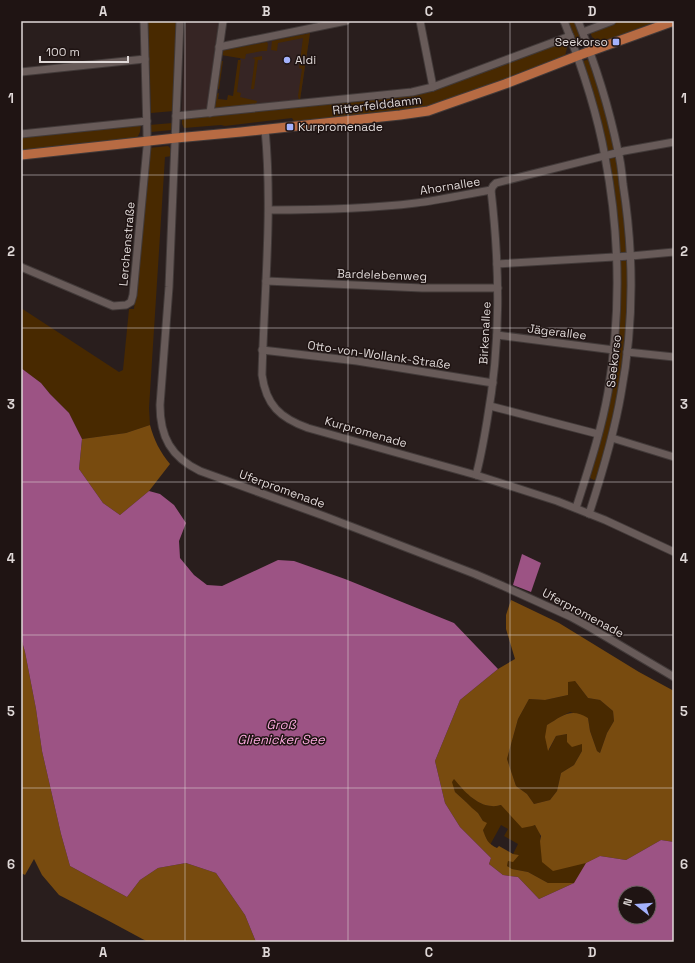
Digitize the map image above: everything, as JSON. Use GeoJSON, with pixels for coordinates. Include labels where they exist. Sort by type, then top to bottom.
{"type":"FeatureCollection","features":[{"type":"Feature","properties":{"kind":"main road","name":"Ritterfelddamm"},"geometry":{"type":"LineString","coordinates":[[21,155],[400,115],[428,110],[519,79],[589,51],[674,21]]}},
{"type":"Feature","properties":{"kind":"street"},"geometry":{"type":"LineString","coordinates":[[144,21],[147,121],[146,141]]}},
{"type":"Feature","properties":{"kind":"street","name":"Uferpromenade"},"geometry":{"type":"LineString","coordinates":[[180,21],[169,287],[160,414],[166,440],[173,452],[188,465],[200,471],[475,574],[534,599],[591,628],[674,677]]}},
{"type":"Feature","properties":{"kind":"street"},"geometry":{"type":"LineString","coordinates":[[210,113],[223,21]]}},
{"type":"Feature","properties":{"kind":"street"},"geometry":{"type":"LineString","coordinates":[[219,47],[346,21]]}},
{"type":"Feature","properties":{"kind":"street"},"geometry":{"type":"LineString","coordinates":[[420,21],[433,87]]}},
{"type":"Feature","properties":{"kind":"street","name":"Seekorso"},"geometry":{"type":"LineString","coordinates":[[564,21],[594,110],[605,156],[613,206],[617,257],[617,300],[614,350],[608,392],[587,474],[576,508]]}},
{"type":"Feature","properties":{"kind":"street","name":"Seekorso"},"geometry":{"type":"LineString","coordinates":[[578,21],[607,105],[619,153],[631,256],[631,304],[627,352],[621,395],[612,438],[589,514]]}},
{"type":"Feature","properties":{"kind":"street"},"geometry":{"type":"LineString","coordinates":[[583,32],[612,21]]}},
{"type":"Feature","properties":{"kind":"street","name":"Ritterfelddamm"},"geometry":{"type":"LineString","coordinates":[[176,116],[412,92],[433,87],[570,36]]}},
{"type":"Feature","properties":{"kind":"street"},"geometry":{"type":"LineString","coordinates":[[21,72],[145,59]]}},
{"type":"Feature","properties":{"kind":"street"},"geometry":{"type":"LineString","coordinates":[[21,134],[147,121]]}},
{"type":"Feature","properties":{"kind":"street","name":"Kurpromenade"},"geometry":{"type":"LineString","coordinates":[[265,129],[269,210],[262,375],[265,390],[272,405],[282,415],[308,428],[476,474],[557,501],[605,520],[674,552]]}},
{"type":"Feature","properties":{"kind":"street","name":"Lerchenstraße"},"geometry":{"type":"LineString","coordinates":[[21,267],[113,306],[126,305],[131,302],[133,295],[147,147],[146,141]]}},
{"type":"Feature","properties":{"kind":"street","name":"Ahornallee"},"geometry":{"type":"LineString","coordinates":[[269,210],[323,210],[416,203],[491,190],[496,183],[605,156],[674,142]]}},
{"type":"Feature","properties":{"kind":"street","name":"Birkenallee"},"geometry":{"type":"LineString","coordinates":[[476,474],[490,406],[497,335],[498,288],[495,224],[491,190]]}},
{"type":"Feature","properties":{"kind":"street"},"geometry":{"type":"LineString","coordinates":[[497,264],[674,252]]}},
{"type":"Feature","properties":{"kind":"street","name":"Bardelebenweg"},"geometry":{"type":"LineString","coordinates":[[266,281],[422,288],[498,288]]}},
{"type":"Feature","properties":{"kind":"street","name":"Jägerallee"},"geometry":{"type":"LineString","coordinates":[[497,335],[614,350]]}},
{"type":"Feature","properties":{"kind":"street","name":"Otto-von-Wollank-Straße"},"geometry":{"type":"LineString","coordinates":[[262,350],[357,361],[493,382]]}},
{"type":"Feature","properties":{"kind":"street"},"geometry":{"type":"LineString","coordinates":[[627,352],[674,357]]}},
{"type":"Feature","properties":{"kind":"street"},"geometry":{"type":"LineString","coordinates":[[490,406],[598,434]]}},
{"type":"Feature","properties":{"kind":"street"},"geometry":{"type":"LineString","coordinates":[[612,438],[674,457]]}},
{"type":"Feature","properties":{"kind":"shaded area"},"geometry":{"type":"Polygon","coordinates":[[[148,21],[177,21],[174,111],[151,113],[148,21]]]}},
{"type":"Feature","properties":{"kind":"shaded area"},"geometry":{"type":"Polygon","coordinates":[[[186,21],[219,21],[207,107],[204,110],[185,112],[182,110],[186,21]]]}},
{"type":"Feature","properties":{"kind":"shaded area"},"geometry":{"type":"Polygon","coordinates":[[[566,21],[576,21],[583,41],[575,44],[566,21]]]}},
{"type":"Feature","properties":{"kind":"shaded area"},"geometry":{"type":"Polygon","coordinates":[[[618,21],[657,21],[600,43],[592,37],[591,31],[618,21]]]}},
{"type":"Feature","properties":{"kind":"shaded area"},"geometry":{"type":"Polygon","coordinates":[[[310,33],[300,100],[233,107],[242,47],[310,33]]]}},
{"type":"Feature","properties":{"kind":"shaded area"},"geometry":{"type":"Polygon","coordinates":[[[310,33],[299,100],[298,96],[302,69],[299,68],[303,38],[278,43],[277,51],[271,50],[272,41],[310,33]]]}},
{"type":"Feature","properties":{"kind":"shaded area"},"geometry":{"type":"Polygon","coordinates":[[[565,41],[567,48],[565,56],[523,73],[424,108],[295,123],[292,118],[225,126],[184,128],[182,124],[182,119],[185,118],[419,94],[565,41]]]}},
{"type":"Feature","properties":{"kind":"shaded area"},"geometry":{"type":"Polygon","coordinates":[[[267,42],[267,51],[246,54],[245,59],[221,55],[224,50],[267,42]]]}},
{"type":"Feature","properties":{"kind":"shaded area"},"geometry":{"type":"Polygon","coordinates":[[[262,56],[262,60],[258,60],[254,89],[251,89],[255,59],[252,58],[262,56]]]}},
{"type":"Feature","properties":{"kind":"shaded area"},"geometry":{"type":"Polygon","coordinates":[[[589,59],[604,103],[615,150],[608,153],[581,62],[589,59]]]}},
{"type":"Feature","properties":{"kind":"shaded area"},"geometry":{"type":"Polygon","coordinates":[[[238,60],[241,60],[237,92],[241,93],[240,97],[257,101],[256,104],[216,109],[214,106],[215,94],[219,93],[218,99],[227,100],[228,95],[233,96],[238,60]]]}},
{"type":"Feature","properties":{"kind":"shaded area"},"geometry":{"type":"Polygon","coordinates":[[[220,61],[223,61],[219,89],[216,89],[220,61]]]}},
{"type":"Feature","properties":{"kind":"shaded area"},"geometry":{"type":"Polygon","coordinates":[[[173,123],[172,130],[151,132],[149,125],[173,123]]]}},
{"type":"Feature","properties":{"kind":"shaded area"},"geometry":{"type":"Polygon","coordinates":[[[141,124],[140,132],[137,138],[22,152],[21,137],[141,124]]]}},
{"type":"Feature","properties":{"kind":"shaded area"},"geometry":{"type":"Polygon","coordinates":[[[168,146],[172,150],[172,156],[165,157],[149,408],[150,425],[126,433],[82,439],[69,413],[41,383],[21,368],[21,308],[119,372],[123,370],[129,309],[134,309],[149,148],[168,146]]]}},
{"type":"Feature","properties":{"kind":"shaded area"},"geometry":{"type":"Polygon","coordinates":[[[615,156],[622,186],[628,254],[620,253],[608,158],[615,156]]]}},
{"type":"Feature","properties":{"kind":"shaded area"},"geometry":{"type":"Polygon","coordinates":[[[621,259],[627,259],[629,284],[625,355],[617,405],[597,479],[594,480],[590,478],[590,476],[601,436],[621,259]]]}},
{"type":"Feature","properties":{"kind":"shaded area"},"geometry":{"type":"Polygon","coordinates":[[[150,425],[158,446],[170,464],[149,491],[120,515],[103,503],[79,469],[82,439],[126,433],[150,425]]]}},
{"type":"Feature","properties":{"kind":"shaded area"},"geometry":{"type":"Polygon","coordinates":[[[511,600],[559,623],[639,672],[674,691],[674,842],[661,840],[626,860],[600,856],[586,863],[553,871],[542,862],[541,836],[535,825],[522,828],[501,805],[493,806],[481,803],[466,792],[454,779],[452,782],[455,792],[478,813],[483,821],[487,823],[483,830],[489,843],[497,848],[499,846],[513,854],[519,855],[513,862],[508,861],[507,866],[512,869],[528,872],[548,883],[574,883],[539,899],[518,877],[503,875],[489,864],[491,858],[460,827],[445,803],[435,761],[460,700],[498,669],[515,659],[506,629],[506,615],[511,600]],[[575,681],[568,682],[568,695],[545,700],[529,699],[518,719],[507,759],[516,786],[527,794],[534,804],[550,800],[557,791],[561,773],[574,765],[582,751],[582,744],[572,747],[567,742],[567,734],[556,736],[548,751],[545,737],[547,725],[562,716],[572,713],[577,713],[588,718],[590,731],[597,751],[600,753],[607,733],[614,721],[613,711],[600,700],[588,698],[575,681]]]}},
{"type":"Feature","properties":{"kind":"shaded area"},"geometry":{"type":"Polygon","coordinates":[[[21,638],[36,709],[42,751],[70,866],[127,897],[140,880],[158,868],[186,863],[216,873],[245,915],[256,942],[148,942],[59,895],[42,875],[34,859],[25,875],[21,873],[21,638]]]}},
{"type":"Feature","properties":{"kind":"shaded area"},"geometry":{"type":"Polygon","coordinates":[[[568,681],[575,681],[588,698],[600,700],[613,711],[614,721],[607,733],[600,753],[597,751],[590,731],[588,718],[570,712],[547,725],[549,750],[556,736],[567,734],[567,742],[582,744],[582,751],[574,765],[561,773],[557,791],[550,800],[534,804],[527,794],[516,786],[507,759],[518,719],[529,699],[545,700],[568,695],[568,681]]]}},
{"type":"Feature","properties":{"kind":"shaded area"},"geometry":{"type":"Polygon","coordinates":[[[454,778],[475,800],[486,805],[501,805],[513,815],[530,822],[538,829],[540,841],[600,856],[592,883],[548,883],[528,872],[512,869],[507,866],[508,860],[519,855],[513,854],[518,844],[504,836],[508,829],[501,825],[490,845],[484,834],[483,821],[478,813],[455,792],[451,782],[454,778]]]}},
{"type":"Feature","properties":{"kind":"water","name":"Groß Glienicker See"},"geometry":{"type":"Polygon","coordinates":[[[21,368],[41,383],[69,413],[82,439],[79,469],[103,503],[120,515],[149,491],[160,494],[174,505],[186,523],[179,541],[180,558],[194,575],[207,585],[222,586],[278,560],[294,561],[345,579],[454,623],[498,669],[460,700],[435,761],[445,803],[460,827],[491,858],[489,864],[503,875],[518,877],[539,899],[574,883],[586,863],[600,856],[626,860],[661,840],[674,842],[674,942],[256,942],[245,915],[216,873],[186,863],[158,868],[140,880],[127,897],[70,866],[42,751],[25,652],[21,638],[21,368]]]}},
{"type":"Feature","properties":{"kind":"water"},"geometry":{"type":"Polygon","coordinates":[[[522,554],[541,563],[531,592],[513,585],[522,554]]]}},
{"type":"Feature","properties":{"kind":"place","name":"Seekorso"},"geometry":{"type":"Point","coordinates":[616,42]}},
{"type":"Feature","properties":{"kind":"place","name":"Aldi"},"geometry":{"type":"Point","coordinates":[287,60]}},
{"type":"Feature","properties":{"kind":"place","name":"Kurpromenade"},"geometry":{"type":"Point","coordinates":[290,127]}}]}
